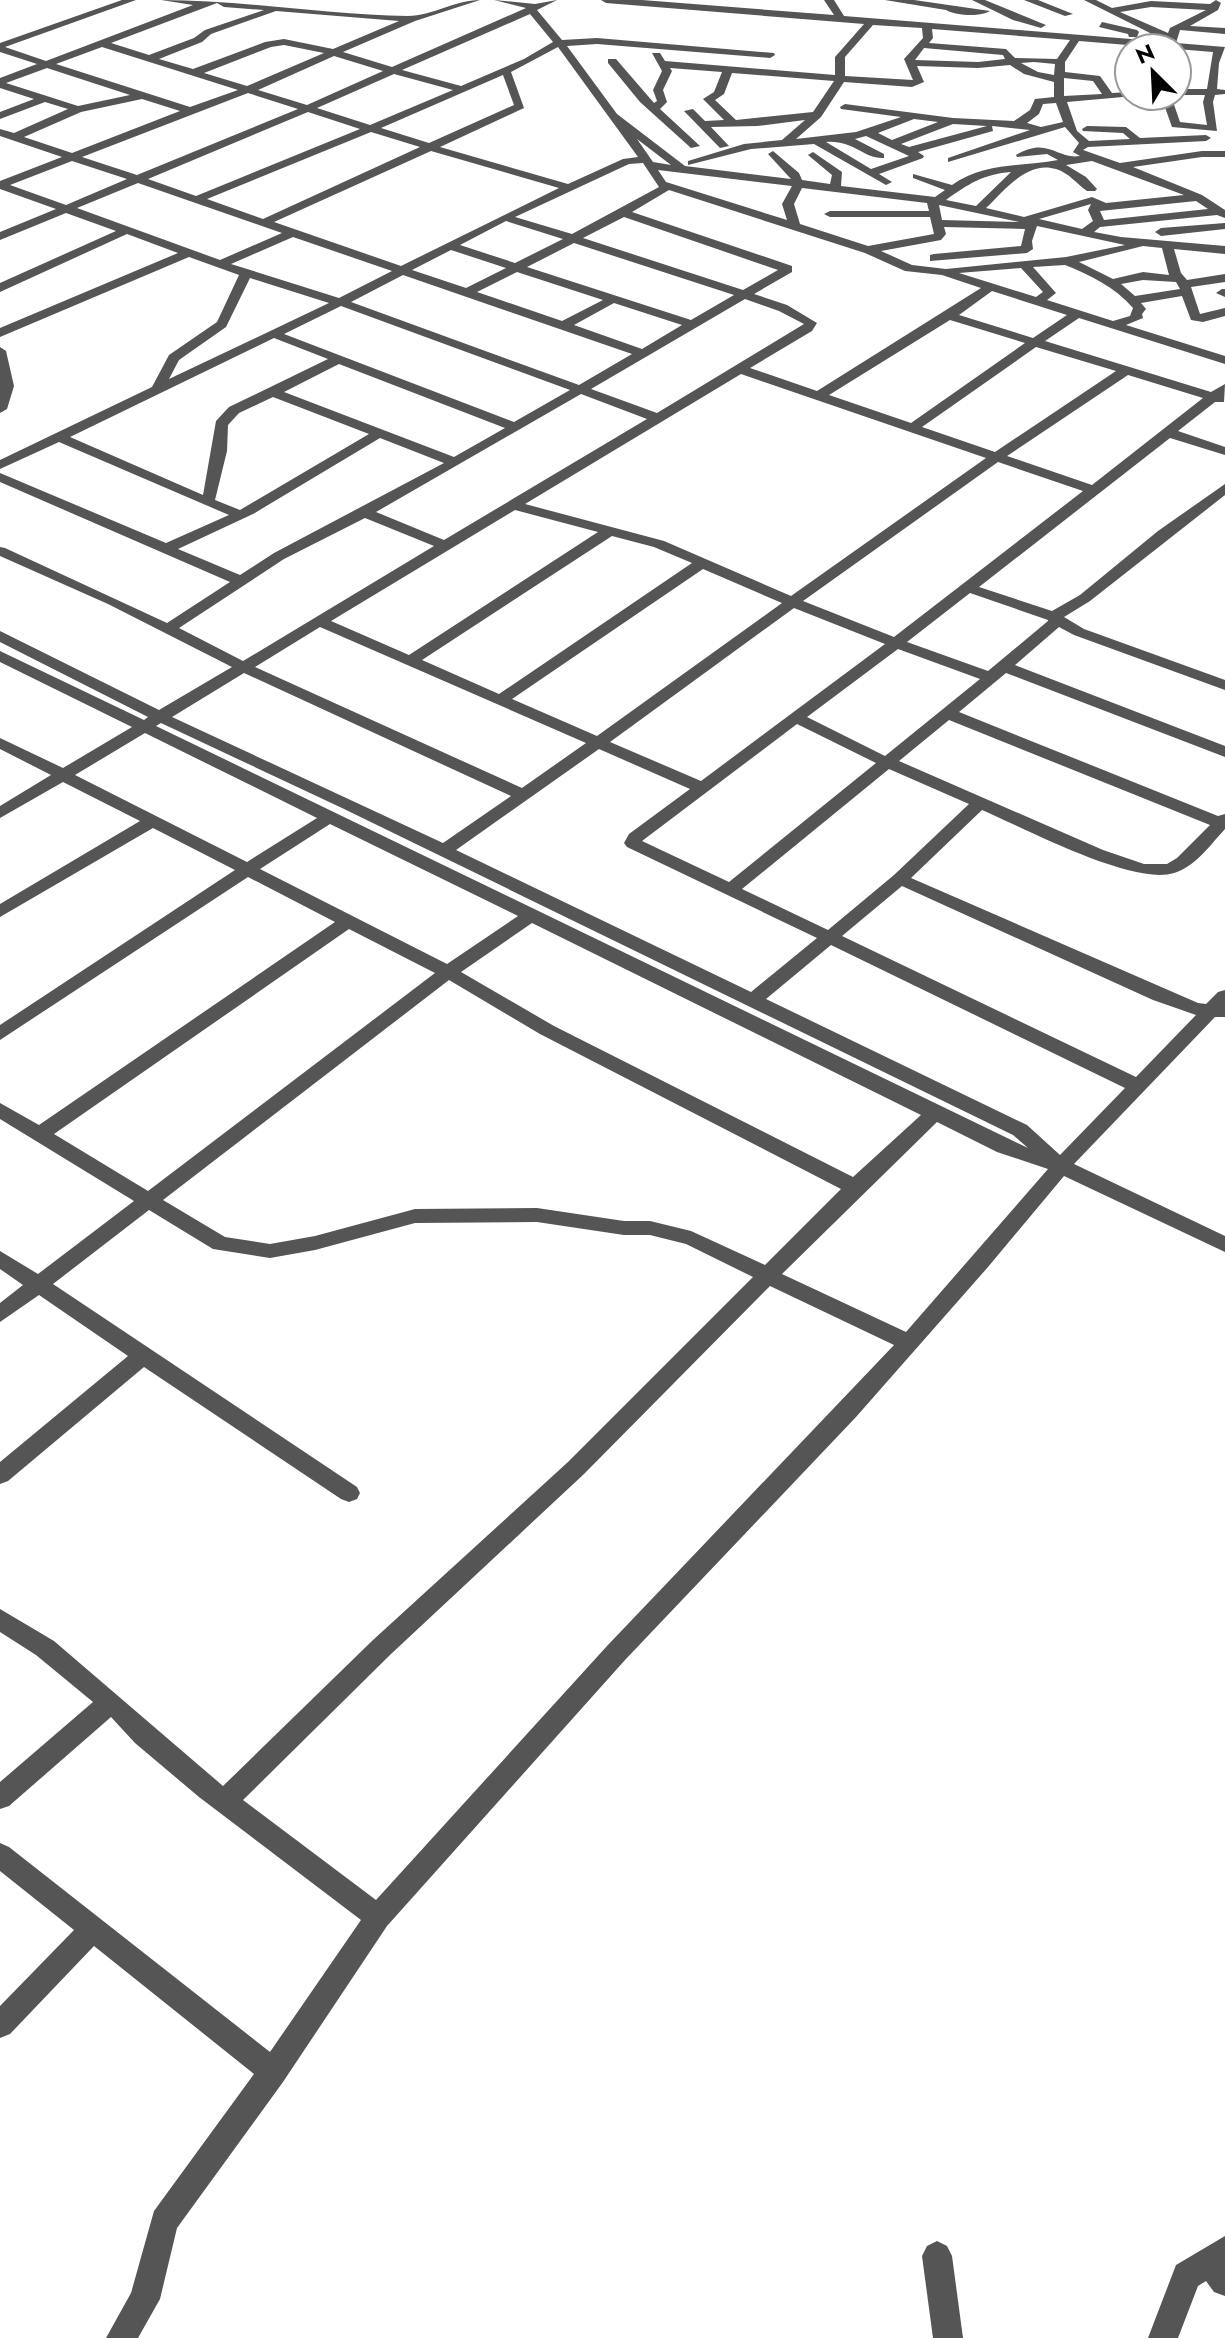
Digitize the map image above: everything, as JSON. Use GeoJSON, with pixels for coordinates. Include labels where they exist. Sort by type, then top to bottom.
{"type":"FeatureCollection","features":[{"type":"Feature","properties":{"kind":"street"},"geometry":{"type":"LineString","coordinates":[[0,47],[131,0]]}},
{"type":"Feature","properties":{"kind":"street"},"geometry":{"type":"LineString","coordinates":[[166,0],[412,19]]}},
{"type":"Feature","properties":{"kind":"street"},"geometry":{"type":"LineString","coordinates":[[0,185],[248,90],[412,19],[475,0]]}},
{"type":"Feature","properties":{"kind":"street"},"geometry":{"type":"LineString","coordinates":[[499,0],[533,8],[558,43],[572,56],[613,116],[678,167]]}},
{"type":"Feature","properties":{"kind":"street"},"geometry":{"type":"LineString","coordinates":[[0,236],[305,109],[552,0]]}},
{"type":"Feature","properties":{"kind":"street"},"geometry":{"type":"LineString","coordinates":[[606,0],[841,17],[953,15],[989,9]]}},
{"type":"Feature","properties":{"kind":"street"},"geometry":{"type":"LineString","coordinates":[[829,0],[841,17],[870,23],[1113,42]]}},
{"type":"Feature","properties":{"kind":"street"},"geometry":{"type":"LineString","coordinates":[[890,0],[903,4],[949,7],[953,15]]}},
{"type":"Feature","properties":{"kind":"street"},"geometry":{"type":"LineString","coordinates":[[977,0],[989,9],[1014,19],[1083,34],[1098,41]]}},
{"type":"Feature","properties":{"kind":"street"},"geometry":{"type":"LineString","coordinates":[[1029,0],[1068,14],[1058,20]]}},
{"type":"Feature","properties":{"kind":"street"},"geometry":{"type":"LineString","coordinates":[[1202,0],[1216,4]]}},
{"type":"Feature","properties":{"kind":"street"},"geometry":{"type":"LineString","coordinates":[[1096,1],[1132,23],[1166,32]]}},
{"type":"Feature","properties":{"kind":"street"},"geometry":{"type":"LineString","coordinates":[[1114,11],[1130,1],[1216,4]]}},
{"type":"Feature","properties":{"kind":"street"},"geometry":{"type":"LineString","coordinates":[[1159,1],[1168,15],[1204,16]]}},
{"type":"Feature","properties":{"kind":"street"},"geometry":{"type":"LineString","coordinates":[[0,83],[216,2]]}},
{"type":"Feature","properties":{"kind":"street"},"geometry":{"type":"LineString","coordinates":[[1176,32],[1204,16],[1216,4]]}},
{"type":"Feature","properties":{"kind":"street"},"geometry":{"type":"LineString","coordinates":[[149,59],[198,40],[214,30],[277,8]]}},
{"type":"Feature","properties":{"kind":"street"},"geometry":{"type":"LineString","coordinates":[[989,9],[992,21]]}},
{"type":"Feature","properties":{"kind":"street"},"geometry":{"type":"LineString","coordinates":[[953,15],[992,21],[1014,19]]}},
{"type":"Feature","properties":{"kind":"street"},"geometry":{"type":"LineString","coordinates":[[782,145],[817,115],[840,77],[840,57],[870,23]]}},
{"type":"Feature","properties":{"kind":"street"},"geometry":{"type":"LineString","coordinates":[[1132,23],[1166,32]]}},
{"type":"Feature","properties":{"kind":"street"},"geometry":{"type":"LineString","coordinates":[[1102,25],[1134,32]]}},
{"type":"Feature","properties":{"kind":"street"},"geometry":{"type":"LineString","coordinates":[[911,59],[928,38],[927,27]]}},
{"type":"Feature","properties":{"kind":"street"},"geometry":{"type":"LineString","coordinates":[[1193,33],[1225,31]]}},
{"type":"Feature","properties":{"kind":"street"},"geometry":{"type":"LineString","coordinates":[[1076,39],[1059,72],[1060,99],[1070,124],[1086,144]]}},
{"type":"Feature","properties":{"kind":"street"},"geometry":{"type":"LineString","coordinates":[[196,200],[506,71],[558,43],[597,41],[770,55],[608,58],[654,109],[695,146]]}},
{"type":"Feature","properties":{"kind":"street"},"geometry":{"type":"LineString","coordinates":[[1118,164],[1225,152],[1208,102],[1214,83],[1214,63],[1222,50],[1193,41]]}},
{"type":"Feature","properties":{"kind":"street"},"geometry":{"type":"LineString","coordinates":[[100,43],[305,109],[571,188]]}},
{"type":"Feature","properties":{"kind":"street"},"geometry":{"type":"LineString","coordinates":[[193,73],[276,43],[311,46],[462,89]]}},
{"type":"Feature","properties":{"kind":"street"},"geometry":{"type":"LineString","coordinates":[[922,45],[1006,52],[1013,64],[1032,75],[1059,72],[1096,78],[1113,91]]}},
{"type":"Feature","properties":{"kind":"street"},"geometry":{"type":"LineString","coordinates":[[0,47],[190,111]]}},
{"type":"Feature","properties":{"kind":"street"},"geometry":{"type":"LineString","coordinates":[[572,56],[588,55]]}},
{"type":"Feature","properties":{"kind":"street"},"geometry":{"type":"LineString","coordinates":[[660,59],[728,70],[916,83],[919,82],[911,59]]}},
{"type":"Feature","properties":{"kind":"street"},"geometry":{"type":"LineString","coordinates":[[654,109],[662,102],[658,90],[667,71],[660,59]]}},
{"type":"Feature","properties":{"kind":"street"},"geometry":{"type":"LineString","coordinates":[[911,59],[978,65],[1013,64],[1034,59],[1059,72]]}},
{"type":"Feature","properties":{"kind":"street"},"geometry":{"type":"LineString","coordinates":[[728,70],[719,94],[708,99],[734,124]]}},
{"type":"Feature","properties":{"kind":"street"},"geometry":{"type":"LineString","coordinates":[[263,223],[520,106],[506,71]]}},
{"type":"Feature","properties":{"kind":"street"},"geometry":{"type":"LineString","coordinates":[[0,83],[41,100],[78,109]]}},
{"type":"Feature","properties":{"kind":"street"},"geometry":{"type":"LineString","coordinates":[[1193,92],[1225,92]]}},
{"type":"Feature","properties":{"kind":"street"},"geometry":{"type":"LineString","coordinates":[[14,137],[78,109],[144,95]]}},
{"type":"Feature","properties":{"kind":"street"},"geometry":{"type":"LineString","coordinates":[[912,150],[1011,125],[1035,112],[1039,101],[1113,95]]}},
{"type":"Feature","properties":{"kind":"street"},"geometry":{"type":"LineString","coordinates":[[0,116],[41,100]]}},
{"type":"Feature","properties":{"kind":"street"},"geometry":{"type":"LineString","coordinates":[[845,107],[1041,130]]}},
{"type":"Feature","properties":{"kind":"street"},"geometry":{"type":"LineString","coordinates":[[1068,162],[1049,150],[1024,150],[1070,124],[1113,107]]}},
{"type":"Feature","properties":{"kind":"street"},"geometry":{"type":"LineString","coordinates":[[689,111],[724,146]]}},
{"type":"Feature","properties":{"kind":"street"},"geometry":{"type":"LineString","coordinates":[[1173,112],[1176,125],[1219,132]]}},
{"type":"Feature","properties":{"kind":"street"},"geometry":{"type":"LineString","coordinates":[[703,124],[734,124],[817,115]]}},
{"type":"Feature","properties":{"kind":"street"},"geometry":{"type":"LineString","coordinates":[[658,150],[818,142],[866,132],[914,115]]}},
{"type":"Feature","properties":{"kind":"street"},"geometry":{"type":"LineString","coordinates":[[894,143],[953,121]]}},
{"type":"Feature","properties":{"kind":"street"},"geometry":{"type":"LineString","coordinates":[[620,122],[658,182],[869,250],[909,268],[1025,265],[1066,261],[1145,245]]}},
{"type":"Feature","properties":{"kind":"street"},"geometry":{"type":"LineString","coordinates":[[952,160],[1041,130],[1070,124],[1087,129],[1129,131],[1139,144]]}},
{"type":"Feature","properties":{"kind":"street"},"geometry":{"type":"LineString","coordinates":[[1087,129],[1118,164]]}},
{"type":"Feature","properties":{"kind":"street"},"geometry":{"type":"LineString","coordinates":[[0,132],[642,353]]}},
{"type":"Feature","properties":{"kind":"street"},"geometry":{"type":"LineString","coordinates":[[866,132],[912,150],[919,156],[870,173]]}},
{"type":"Feature","properties":{"kind":"street"},"geometry":{"type":"LineString","coordinates":[[1089,158],[1077,149],[1086,144],[1139,144],[1219,132]]}},
{"type":"Feature","properties":{"kind":"street"},"geometry":{"type":"LineString","coordinates":[[842,136],[880,156]]}},
{"type":"Feature","properties":{"kind":"street"},"geometry":{"type":"LineString","coordinates":[[818,142],[886,182]]}},
{"type":"Feature","properties":{"kind":"street"},"geometry":{"type":"LineString","coordinates":[[678,167],[747,146]]}},
{"type":"Feature","properties":{"kind":"street"},"geometry":{"type":"LineString","coordinates":[[813,155],[838,174],[824,201],[840,228],[830,239]]}},
{"type":"Feature","properties":{"kind":"street"},"geometry":{"type":"LineString","coordinates":[[869,250],[922,243],[939,237],[936,209],[953,189],[985,171],[1021,169],[1089,158],[1118,164],[1198,197],[1223,213]]}},
{"type":"Feature","properties":{"kind":"street"},"geometry":{"type":"LineString","coordinates":[[727,173],[770,160],[795,175],[798,183],[788,204],[795,227]]}},
{"type":"Feature","properties":{"kind":"street"},"geometry":{"type":"LineString","coordinates":[[0,465],[340,302],[505,217],[627,161],[829,187],[1145,245],[1225,250]]}},
{"type":"Feature","properties":{"kind":"street"},"geometry":{"type":"LineString","coordinates":[[1055,164],[1082,179],[1091,189]]}},
{"type":"Feature","properties":{"kind":"street"},"geometry":{"type":"LineString","coordinates":[[980,208],[1021,169]]}},
{"type":"Feature","properties":{"kind":"street"},"geometry":{"type":"LineString","coordinates":[[917,176],[953,189]]}},
{"type":"Feature","properties":{"kind":"street"},"geometry":{"type":"LineString","coordinates":[[0,185],[246,273],[340,302],[486,358],[658,418]]}},
{"type":"Feature","properties":{"kind":"street"},"geometry":{"type":"LineString","coordinates":[[466,293],[623,213],[668,186]]}},
{"type":"Feature","properties":{"kind":"street"},"geometry":{"type":"LineString","coordinates":[[1097,224],[1099,220],[1094,209],[1104,206],[1198,197]]}},
{"type":"Feature","properties":{"kind":"street"},"geometry":{"type":"LineString","coordinates":[[830,214],[980,208],[1031,222],[1092,200],[1104,206]]}},
{"type":"Feature","properties":{"kind":"street"},"geometry":{"type":"LineString","coordinates":[[1166,202],[1193,215]]}},
{"type":"Feature","properties":{"kind":"street"},"geometry":{"type":"LineString","coordinates":[[166,630],[279,556],[366,513],[517,428],[788,269],[623,213]]}},
{"type":"Feature","properties":{"kind":"street"},"geometry":{"type":"LineString","coordinates":[[1086,232],[1097,224],[1223,213]]}},
{"type":"Feature","properties":{"kind":"street"},"geometry":{"type":"LineString","coordinates":[[0,813],[808,328],[811,323],[783,308],[747,295],[505,217]]}},
{"type":"Feature","properties":{"kind":"street"},"geometry":{"type":"LineString","coordinates":[[1031,222],[1027,249],[1042,263]]}},
{"type":"Feature","properties":{"kind":"street"},"geometry":{"type":"LineString","coordinates":[[1225,226],[1160,233],[1195,317],[1225,312]]}},
{"type":"Feature","properties":{"kind":"street"},"geometry":{"type":"LineString","coordinates":[[0,288],[125,231]]}},
{"type":"Feature","properties":{"kind":"street"},"geometry":{"type":"LineString","coordinates":[[220,264],[291,233]]}},
{"type":"Feature","properties":{"kind":"street"},"geometry":{"type":"LineString","coordinates":[[922,243],[937,267],[989,288],[1225,360]]}},
{"type":"Feature","properties":{"kind":"street"},"geometry":{"type":"LineString","coordinates":[[448,245],[693,325]]}},
{"type":"Feature","properties":{"kind":"street"},"geometry":{"type":"LineString","coordinates":[[937,267],[1027,249]]}},
{"type":"Feature","properties":{"kind":"street"},"geometry":{"type":"LineString","coordinates":[[0,333],[188,253]]}},
{"type":"Feature","properties":{"kind":"street"},"geometry":{"type":"LineString","coordinates":[[1066,261],[1110,283],[1134,300],[1140,309],[1135,313],[1137,318],[1113,325]]}},
{"type":"Feature","properties":{"kind":"street"},"geometry":{"type":"LineString","coordinates":[[1025,265],[1050,293],[1036,302]]}},
{"type":"Feature","properties":{"kind":"street"},"geometry":{"type":"LineString","coordinates":[[157,390],[174,358],[222,324],[246,273]]}},
{"type":"Feature","properties":{"kind":"street"},"geometry":{"type":"LineString","coordinates":[[1110,283],[1143,276],[1183,285]]}},
{"type":"Feature","properties":{"kind":"street"},"geometry":{"type":"LineString","coordinates":[[1134,300],[1183,285],[1225,278]]}},
{"type":"Feature","properties":{"kind":"street"},"geometry":{"type":"LineString","coordinates":[[818,396],[989,288]]}},
{"type":"Feature","properties":{"kind":"street"},"geometry":{"type":"LineString","coordinates":[[563,326],[613,299]]}},
{"type":"Feature","properties":{"kind":"street"},"geometry":{"type":"LineString","coordinates":[[914,427],[1032,342],[1077,314]]}},
{"type":"Feature","properties":{"kind":"street"},"geometry":{"type":"LineString","coordinates":[[949,316],[1125,371],[1221,395]]}},
{"type":"Feature","properties":{"kind":"street"},"geometry":{"type":"LineString","coordinates":[[274,334],[517,428]]}},
{"type":"Feature","properties":{"kind":"street"},"geometry":{"type":"LineString","coordinates":[[0,351],[6,372],[1,400]]}},
{"type":"Feature","properties":{"kind":"street"},"geometry":{"type":"LineString","coordinates":[[208,502],[220,451],[221,424],[234,410],[338,359]]}},
{"type":"Feature","properties":{"kind":"street"},"geometry":{"type":"LineString","coordinates":[[740,369],[1093,490]]}},
{"type":"Feature","properties":{"kind":"street"},"geometry":{"type":"LineString","coordinates":[[443,851],[994,458],[1125,371]]}},
{"type":"Feature","properties":{"kind":"street"},"geometry":{"type":"LineString","coordinates":[[273,392],[454,462]]}},
{"type":"Feature","properties":{"kind":"street"},"geometry":{"type":"LineString","coordinates":[[1138,1086],[633,843],[635,838],[700,787],[895,644],[1166,432],[1221,395]]}},
{"type":"Feature","properties":{"kind":"street"},"geometry":{"type":"LineString","coordinates":[[1166,432],[1225,451]]}},
{"type":"Feature","properties":{"kind":"street"},"geometry":{"type":"LineString","coordinates":[[165,549],[194,538],[311,477],[379,433]]}},
{"type":"Feature","properties":{"kind":"street"},"geometry":{"type":"LineString","coordinates":[[59,437],[240,515]]}},
{"type":"Feature","properties":{"kind":"street"},"geometry":{"type":"LineString","coordinates":[[0,477],[241,581]]}},
{"type":"Feature","properties":{"kind":"street"},"geometry":{"type":"LineString","coordinates":[[729,891],[885,762],[949,714],[1056,619],[1178,522],[1221,496]]}},
{"type":"Feature","properties":{"kind":"street"},"geometry":{"type":"LineString","coordinates":[[513,505],[659,544],[895,644],[998,672],[1225,752]]}},
{"type":"Feature","properties":{"kind":"street"},"geometry":{"type":"LineString","coordinates":[[366,513],[446,546]]}},
{"type":"Feature","properties":{"kind":"street"},"geometry":{"type":"LineString","coordinates":[[410,661],[609,531]]}},
{"type":"Feature","properties":{"kind":"street"},"geometry":{"type":"LineString","coordinates":[[0,551],[113,601],[243,667],[523,795]]}},
{"type":"Feature","properties":{"kind":"street"},"geometry":{"type":"LineString","coordinates":[[500,700],[702,563]]}},
{"type":"Feature","properties":{"kind":"street"},"geometry":{"type":"LineString","coordinates":[[966,587],[1225,685]]}},
{"type":"Feature","properties":{"kind":"street"},"geometry":{"type":"LineString","coordinates":[[319,621],[700,787]]}},
{"type":"Feature","properties":{"kind":"street"},"geometry":{"type":"LineString","coordinates":[[0,636],[160,717],[1020,1130],[1061,1166]]}},
{"type":"Feature","properties":{"kind":"street"},"geometry":{"type":"LineString","coordinates":[[0,656],[1004,1147],[1061,1166],[1225,1245]]}},
{"type":"Feature","properties":{"kind":"street"},"geometry":{"type":"LineString","coordinates":[[796,717],[826,735],[885,762],[1118,862],[1157,871],[1170,869],[1183,862],[1223,821],[949,714]]}},
{"type":"Feature","properties":{"kind":"street"},"geometry":{"type":"LineString","coordinates":[[0,743],[448,972],[547,1030],[855,1187]]}},
{"type":"Feature","properties":{"kind":"street"},"geometry":{"type":"LineString","coordinates":[[752,1001],[900,879],[980,803]]}},
{"type":"Feature","properties":{"kind":"street"},"geometry":{"type":"LineString","coordinates":[[0,1034],[331,816]]}},
{"type":"Feature","properties":{"kind":"street"},"geometry":{"type":"LineString","coordinates":[[0,912],[152,821]]}},
{"type":"Feature","properties":{"kind":"street"},"geometry":{"type":"LineString","coordinates":[[900,879],[1160,996],[1220,1006]]}},
{"type":"Feature","properties":{"kind":"street"},"geometry":{"type":"LineString","coordinates":[[0,1314],[448,972],[532,915]]}},
{"type":"Feature","properties":{"kind":"street"},"geometry":{"type":"LineString","coordinates":[[38,1135],[348,921]]}},
{"type":"Feature","properties":{"kind":"street"},"geometry":{"type":"LineString","coordinates":[[121,2338],[145,2299],[164,2221],[273,2072],[378,1917],[616,1653],[848,1411],[1061,1166],[1220,1006]]}},
{"type":"Feature","properties":{"kind":"street"},"geometry":{"type":"LineString","coordinates":[[0,1110],[148,1203],[220,1244],[239,1249],[270,1251],[299,1247],[415,1216],[537,1215],[659,1230],[704,1244],[809,1298],[909,1343]]}},
{"type":"Feature","properties":{"kind":"street"},"geometry":{"type":"LineString","coordinates":[[225,1801],[382,1647],[576,1468],[855,1187],[935,1113]]}},
{"type":"Feature","properties":{"kind":"street"},"geometry":{"type":"LineString","coordinates":[[0,1259],[349,1493]]}},
{"type":"Feature","properties":{"kind":"street"},"geometry":{"type":"LineString","coordinates":[[0,1475],[144,1355]]}},
{"type":"Feature","properties":{"kind":"street"},"geometry":{"type":"LineString","coordinates":[[0,1619],[45,1648],[175,1762],[378,1917]]}},
{"type":"Feature","properties":{"kind":"street"},"geometry":{"type":"LineString","coordinates":[[0,1798],[109,1703]]}},
{"type":"Feature","properties":{"kind":"street"},"geometry":{"type":"LineString","coordinates":[[0,1855],[273,2072]]}},
{"type":"Feature","properties":{"kind":"street"},"geometry":{"type":"LineString","coordinates":[[0,2025],[93,1929]]}},
{"type":"Feature","properties":{"kind":"street"},"geometry":{"type":"LineString","coordinates":[[937,2256],[948,2338]]}},
{"type":"Feature","properties":{"kind":"street"},"geometry":{"type":"LineString","coordinates":[[1163,2338],[1187,2276],[1220,2264]]}}]}
